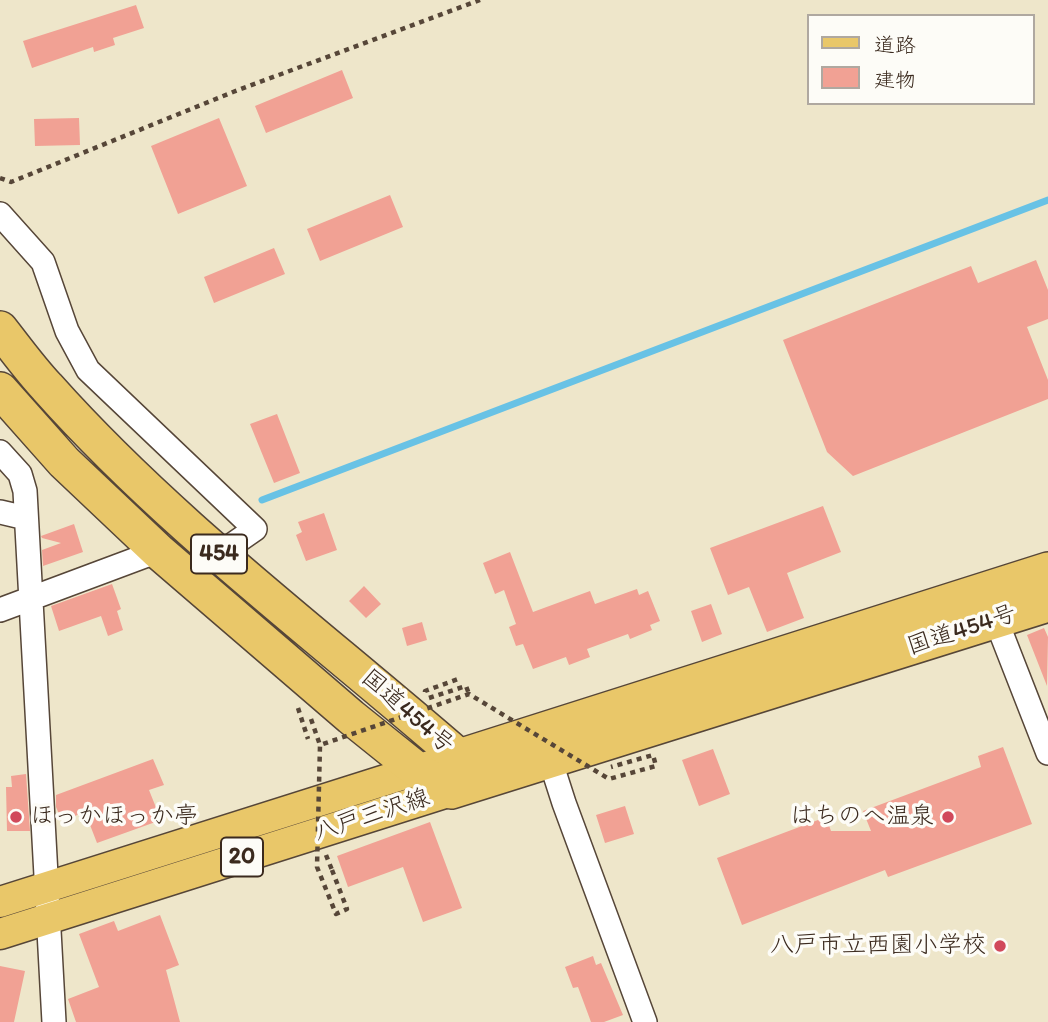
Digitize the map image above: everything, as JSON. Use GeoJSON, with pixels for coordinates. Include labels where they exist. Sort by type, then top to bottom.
{"type":"FeatureCollection","features":[{"type":"Feature","properties":{"kind":"highway","name":"国道454号"},"geometry":{"type":"LineString","coordinates":[[0,329],[46,387],[131,473],[219,554],[459,757],[545,746],[1048,604]]}},
{"type":"Feature","properties":{"kind":"highway","name":"国道454号"},"geometry":{"type":"LineString","coordinates":[[0,390],[64,462],[158,551],[351,717],[417,769],[451,791],[545,746],[1048,570]]}},
{"type":"Feature","properties":{"kind":"main road","name":"八戸三沢線"},"geometry":{"type":"LineString","coordinates":[[0,902],[459,757],[451,791],[0,934]]}},
{"type":"Feature","properties":{"kind":"street"},"geometry":{"type":"LineString","coordinates":[[0,214],[43,262],[67,331],[88,370],[254,530],[219,554]]}},
{"type":"Feature","properties":{"kind":"street"},"geometry":{"type":"LineString","coordinates":[[0,452],[20,474],[24,491],[54,1022]]}},
{"type":"Feature","properties":{"kind":"street"},"geometry":{"type":"LineString","coordinates":[[0,512],[26,518]]}},
{"type":"Feature","properties":{"kind":"street"},"geometry":{"type":"LineString","coordinates":[[0,610],[158,551]]}},
{"type":"Feature","properties":{"kind":"street"},"geometry":{"type":"LineString","coordinates":[[996,620],[1048,753]]}},
{"type":"Feature","properties":{"kind":"street"},"geometry":{"type":"LineString","coordinates":[[545,746],[645,1022]]}},
{"type":"Feature","properties":{"kind":"path"},"geometry":{"type":"LineString","coordinates":[[0,178],[11,182],[233,92],[480,0]]}},
{"type":"Feature","properties":{"kind":"path"},"geometry":{"type":"LineString","coordinates":[[461,678],[425,691],[427,699],[466,686],[469,694],[609,779],[656,765],[653,755],[611,767]]}},
{"type":"Feature","properties":{"kind":"path"},"geometry":{"type":"LineString","coordinates":[[320,745],[469,694]]}},
{"type":"Feature","properties":{"kind":"path"},"geometry":{"type":"LineString","coordinates":[[305,704],[298,706],[308,739]]}},
{"type":"Feature","properties":{"kind":"path"},"geometry":{"type":"LineString","coordinates":[[309,714],[320,745],[317,867],[336,914],[347,909],[332,870]]}},
{"type":"Feature","properties":{"kind":"building"},"geometry":{"type":"Polygon","coordinates":[[[136,5],[144,28],[113,38],[115,45],[94,52],[93,47],[32,68],[23,41],[136,5]]]}},
{"type":"Feature","properties":{"kind":"building"},"geometry":{"type":"Polygon","coordinates":[[[342,70],[353,98],[266,133],[255,106],[342,70]]]}},
{"type":"Feature","properties":{"kind":"building"},"geometry":{"type":"Polygon","coordinates":[[[79,118],[80,145],[35,146],[34,119],[79,118]]]}},
{"type":"Feature","properties":{"kind":"building"},"geometry":{"type":"Polygon","coordinates":[[[219,118],[247,186],[178,214],[151,146],[219,118]]]}},
{"type":"Feature","properties":{"kind":"building"},"geometry":{"type":"Polygon","coordinates":[[[390,195],[403,227],[320,261],[307,229],[390,195]]]}},
{"type":"Feature","properties":{"kind":"building"},"geometry":{"type":"Polygon","coordinates":[[[274,248],[285,274],[214,303],[204,277],[274,248]]]}},
{"type":"Feature","properties":{"kind":"building"},"geometry":{"type":"Polygon","coordinates":[[[1036,260],[1048,290],[1048,319],[1027,327],[1048,380],[1048,399],[853,476],[827,452],[783,340],[971,266],[978,283],[1036,260]]]}},
{"type":"Feature","properties":{"kind":"building"},"geometry":{"type":"Polygon","coordinates":[[[277,414],[300,473],[274,483],[250,424],[277,414]]]}},
{"type":"Feature","properties":{"kind":"building"},"geometry":{"type":"Polygon","coordinates":[[[823,506],[841,552],[787,573],[804,618],[767,632],[749,587],[728,595],[710,548],[823,506]]]}},
{"type":"Feature","properties":{"kind":"building"},"geometry":{"type":"Polygon","coordinates":[[[324,513],[337,550],[306,561],[296,535],[302,532],[298,522],[324,513]]]}},
{"type":"Feature","properties":{"kind":"building"},"geometry":{"type":"Polygon","coordinates":[[[74,524],[83,552],[43,566],[42,550],[61,543],[41,536],[74,524]]]}},
{"type":"Feature","properties":{"kind":"building"},"geometry":{"type":"Polygon","coordinates":[[[510,552],[533,612],[590,591],[595,604],[637,589],[639,595],[648,591],[660,621],[650,625],[652,630],[630,639],[628,634],[587,649],[590,657],[569,665],[566,657],[533,669],[523,644],[516,646],[509,627],[516,624],[504,590],[495,594],[483,563],[510,552]]]}},
{"type":"Feature","properties":{"kind":"building"},"geometry":{"type":"Polygon","coordinates":[[[112,584],[121,609],[117,611],[123,630],[108,636],[101,616],[59,631],[51,606],[112,584]]]}},
{"type":"Feature","properties":{"kind":"building"},"geometry":{"type":"Polygon","coordinates":[[[364,586],[381,604],[366,618],[349,601],[364,586]]]}},
{"type":"Feature","properties":{"kind":"building"},"geometry":{"type":"Polygon","coordinates":[[[711,604],[722,634],[702,642],[691,611],[711,604]]]}},
{"type":"Feature","properties":{"kind":"building"},"geometry":{"type":"Polygon","coordinates":[[[422,622],[427,640],[407,646],[402,628],[422,622]]]}},
{"type":"Feature","properties":{"kind":"building"},"geometry":{"type":"Polygon","coordinates":[[[1044,628],[1048,637],[1047,686],[1027,635],[1044,628]]]}},
{"type":"Feature","properties":{"kind":"building"},"geometry":{"type":"Polygon","coordinates":[[[1003,747],[1032,824],[888,877],[885,870],[742,925],[717,858],[826,817],[831,831],[871,831],[863,811],[981,767],[978,756],[1003,747]]]}},
{"type":"Feature","properties":{"kind":"building"},"geometry":{"type":"Polygon","coordinates":[[[713,749],[730,794],[699,806],[682,760],[713,749]]]}},
{"type":"Feature","properties":{"kind":"building"},"geometry":{"type":"Polygon","coordinates":[[[153,759],[164,785],[149,790],[161,820],[97,843],[85,812],[62,821],[56,807],[56,795],[153,759]]]}},
{"type":"Feature","properties":{"kind":"building"},"geometry":{"type":"Polygon","coordinates":[[[26,774],[30,831],[7,831],[6,787],[12,787],[11,776],[26,774]]]}},
{"type":"Feature","properties":{"kind":"building"},"geometry":{"type":"Polygon","coordinates":[[[625,806],[634,834],[605,843],[596,815],[625,806]]]}},
{"type":"Feature","properties":{"kind":"building"},"geometry":{"type":"Polygon","coordinates":[[[430,822],[462,908],[423,922],[403,867],[348,887],[337,856],[430,822]]]}},
{"type":"Feature","properties":{"kind":"building"},"geometry":{"type":"Polygon","coordinates":[[[160,915],[179,965],[166,970],[180,1022],[76,1022],[68,999],[99,987],[79,934],[114,921],[118,931],[160,915]]]}},
{"type":"Feature","properties":{"kind":"building"},"geometry":{"type":"Polygon","coordinates":[[[593,956],[596,965],[601,963],[623,1015],[604,1022],[591,1022],[578,987],[573,988],[565,967],[593,956]]]}},
{"type":"Feature","properties":{"kind":"building"},"geometry":{"type":"Polygon","coordinates":[[[0,966],[25,971],[14,1022],[0,1022],[0,966]]]}},
{"type":"Feature","properties":{"kind":"waterway"},"geometry":{"type":"LineString","coordinates":[[262,500],[1048,200]]}},
{"type":"Feature","properties":{"kind":"place","name":"ほっかほっか亭"},"geometry":{"type":"Point","coordinates":[16,817]}},
{"type":"Feature","properties":{"kind":"place","name":"はちのへ温泉"},"geometry":{"type":"Point","coordinates":[948,817]}},
{"type":"Feature","properties":{"kind":"place","name":"八戸市立西園小学校"},"geometry":{"type":"Point","coordinates":[1000,946]}}]}
